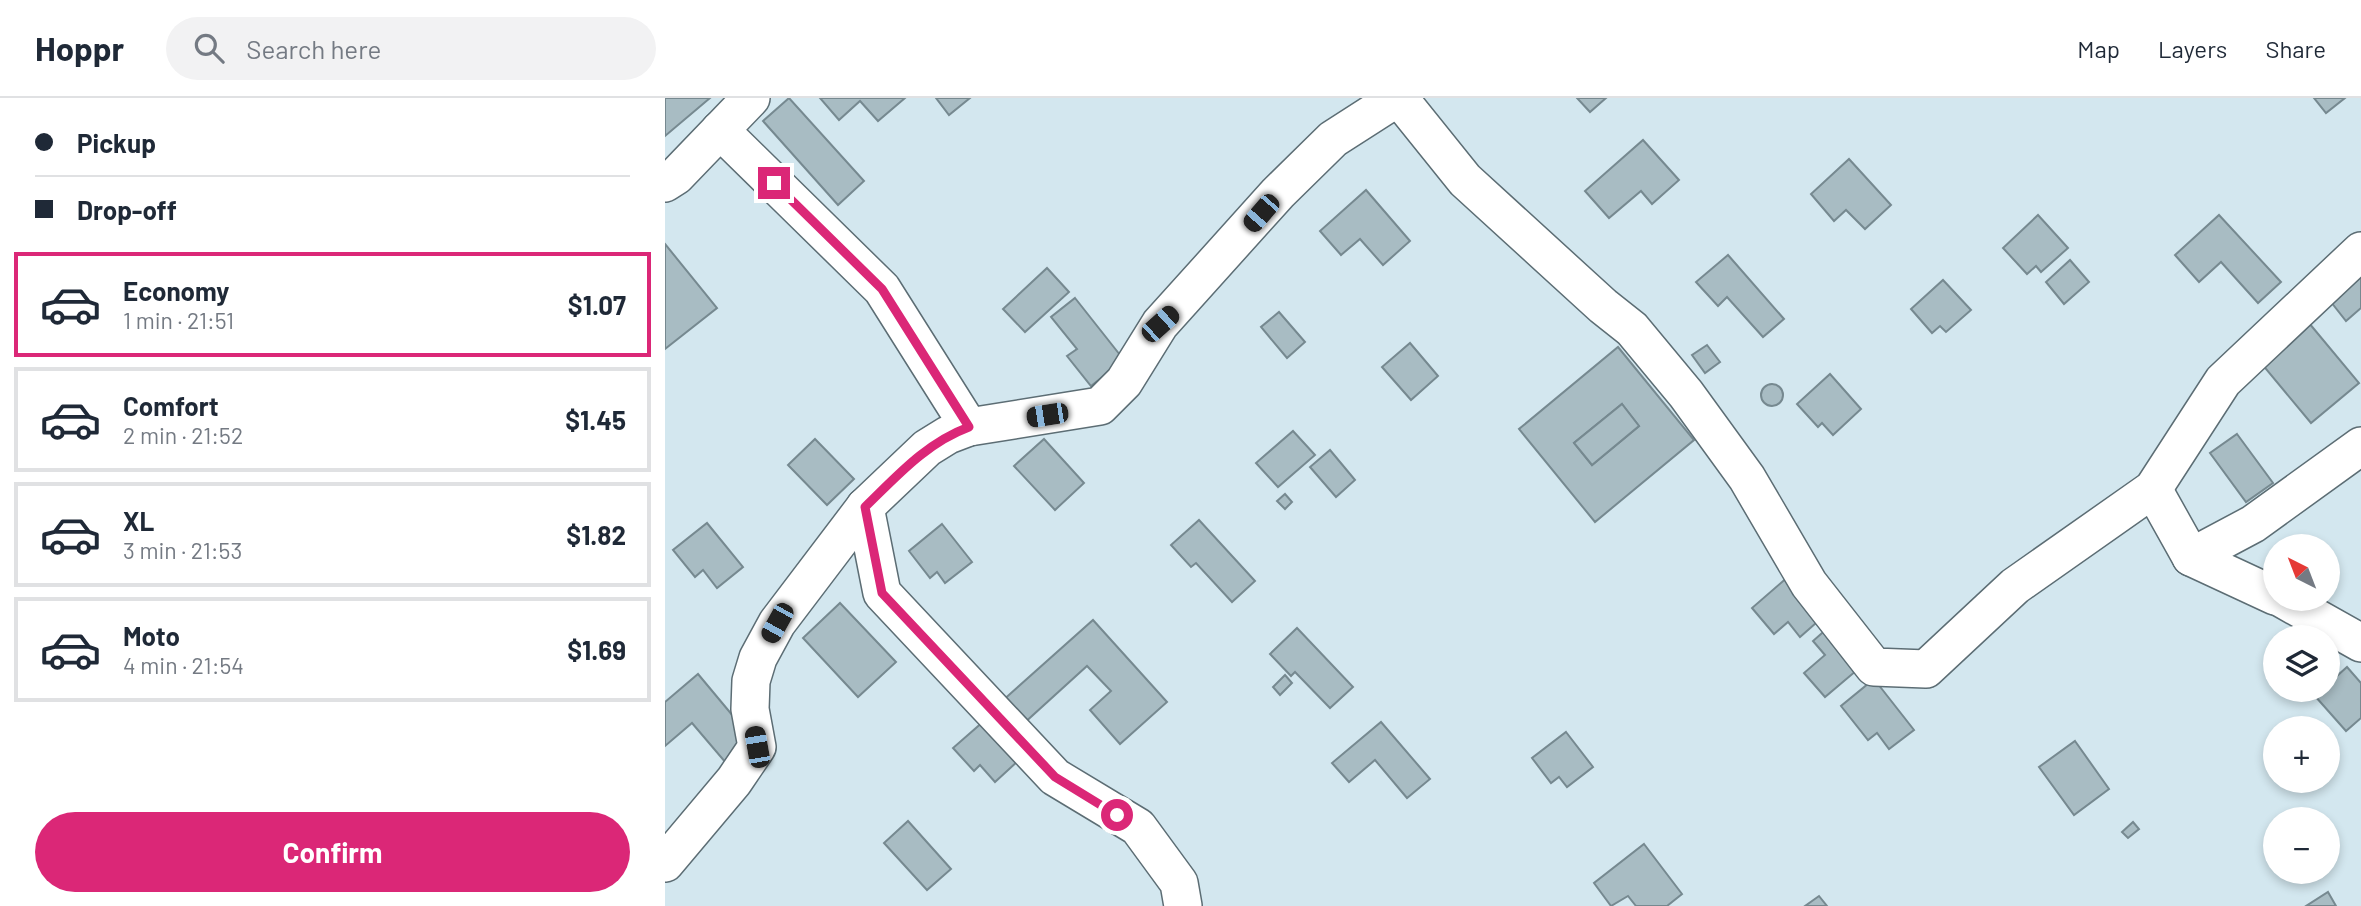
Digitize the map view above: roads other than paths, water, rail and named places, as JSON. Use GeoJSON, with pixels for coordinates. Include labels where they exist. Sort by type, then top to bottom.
{"type":"FeatureCollection","features":[{"type":"Feature","properties":{"kind":"street"},"geometry":{"type":"LineString","coordinates":[[665,183],[751,98]]}},
{"type":"Feature","properties":{"kind":"street"},"geometry":{"type":"LineString","coordinates":[[665,863],[734,782],[757,747],[750,709],[751,681],[758,658],[777,623],[865,507],[927,448],[948,435],[969,427],[1100,406],[1124,382],[1160,324],[1278,193],[1333,139],[1384,102],[1465,180],[1603,306],[1632,329],[1679,384],[1747,478],[1809,584],[1874,667],[1926,669],[2015,586],[2153,489],[2223,381],[2361,251]]}},
{"type":"Feature","properties":{"kind":"street"},"geometry":{"type":"LineString","coordinates":[[720,130],[882,289],[969,427]]}},
{"type":"Feature","properties":{"kind":"street"},"geometry":{"type":"LineString","coordinates":[[2191,557],[2253,524],[2361,446]]}},
{"type":"Feature","properties":{"kind":"street"},"geometry":{"type":"LineString","coordinates":[[2153,489],[2191,557],[2263,590]]}},
{"type":"Feature","properties":{"kind":"street"},"geometry":{"type":"LineString","coordinates":[[865,507],[882,593],[1055,777],[1138,827],[1179,883],[1184,906]]}},
{"type":"Feature","properties":{"kind":"street"},"geometry":{"type":"LineString","coordinates":[[2304,611],[2361,643]]}}]}
